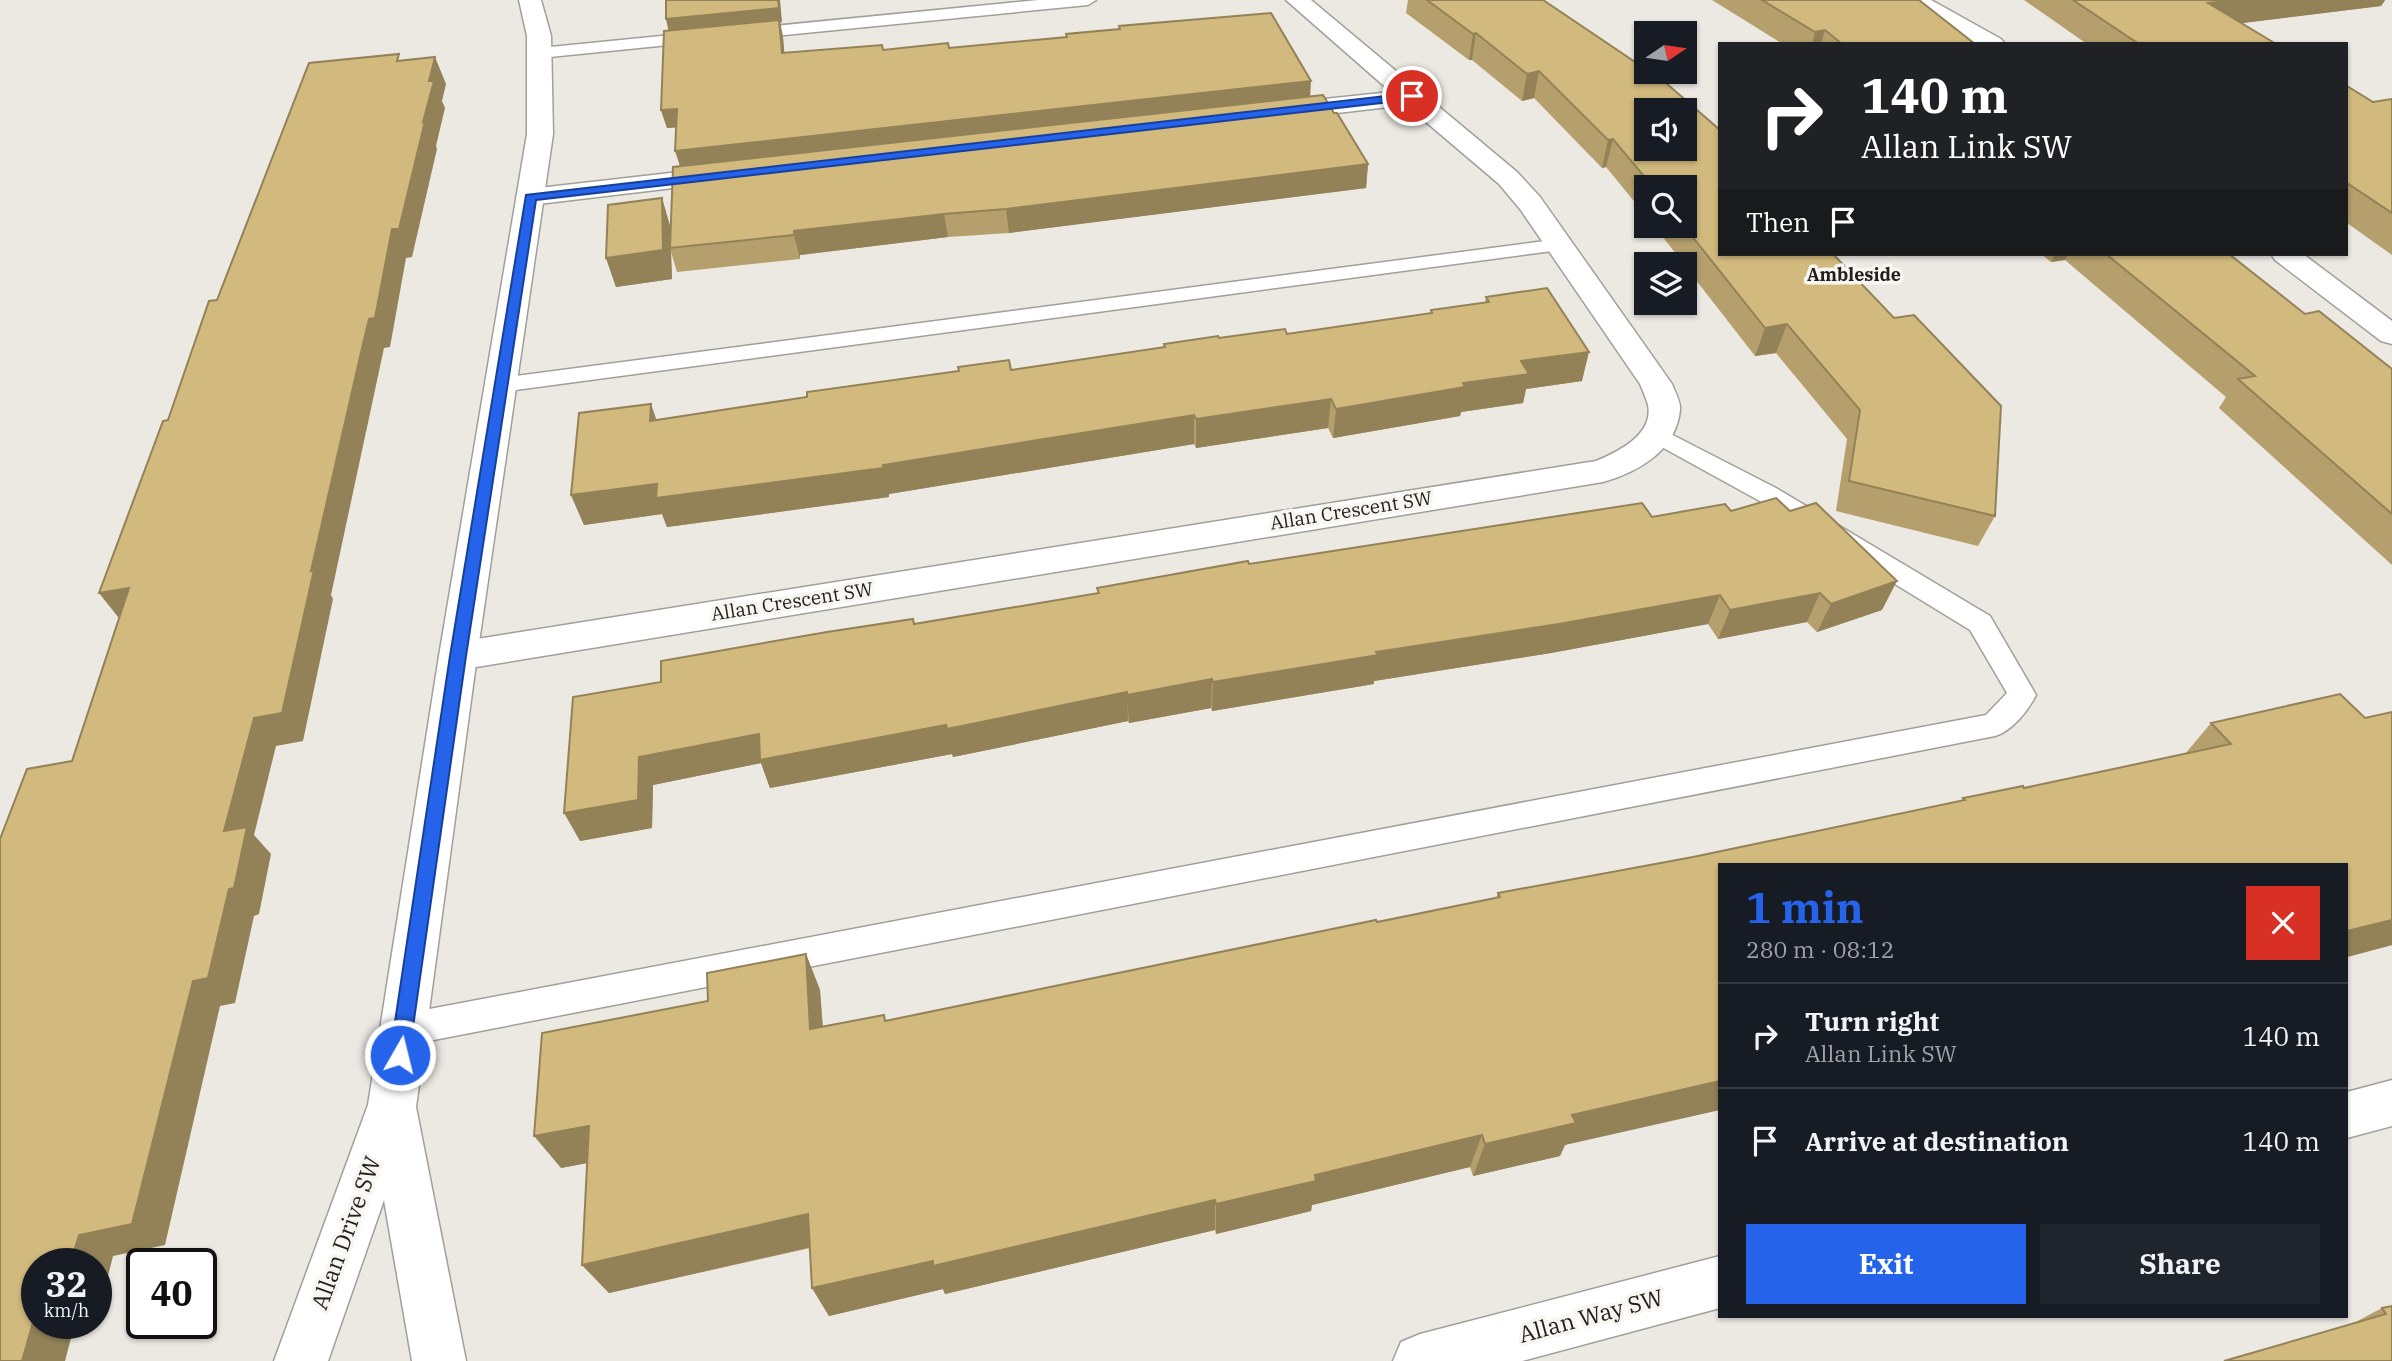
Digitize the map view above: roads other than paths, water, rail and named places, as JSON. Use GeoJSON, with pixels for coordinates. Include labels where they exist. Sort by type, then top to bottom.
{"type":"FeatureCollection","features":[{"type":"Feature","properties":{"kind":"street","name":"Allan Drive SW"},"geometry":{"type":"LineString","coordinates":[[300,1361],[392,1105],[542,107],[539,36],[530,0]]}},
{"type":"Feature","properties":{"kind":"street"},"geometry":{"type":"LineString","coordinates":[[1297,0],[1508,178],[1560,245],[1656,384],[1665,408],[1657,435]]}},
{"type":"Feature","properties":{"kind":"street"},"geometry":{"type":"LineString","coordinates":[[1914,0],[1989,42]]}},
{"type":"Feature","properties":{"kind":"street"},"geometry":{"type":"LineString","coordinates":[[1248,115],[1412,96]]}},
{"type":"Feature","properties":{"kind":"street"},"geometry":{"type":"LineString","coordinates":[[530,197],[741,173]]}},
{"type":"Feature","properties":{"kind":"street"},"geometry":{"type":"LineString","coordinates":[[2288,256],[2392,335]]}},
{"type":"Feature","properties":{"kind":"street","name":"Allan Crescent SW"},"geometry":{"type":"LineString","coordinates":[[458,656],[1603,471],[1635,457],[1657,435]]}},
{"type":"Feature","properties":{"kind":"street"},"geometry":{"type":"LineString","coordinates":[[2348,1115],[2392,1104]]}},
{"type":"Feature","properties":{"kind":"street","name":"Allan Drive SW"},"geometry":{"type":"LineString","coordinates":[[392,1105],[439,1361]]}},
{"type":"Feature","properties":{"kind":"street","name":"Allan Way SW"},"geometry":{"type":"LineString","coordinates":[[1420,1361],[1718,1283]]}},
{"type":"Feature","properties":{"kind":"lane"},"geometry":{"type":"LineString","coordinates":[[540,53],[1088,0]]}},
{"type":"Feature","properties":{"kind":"lane"},"geometry":{"type":"LineString","coordinates":[[501,385],[1560,245]]}},
{"type":"Feature","properties":{"kind":"lane"},"geometry":{"type":"LineString","coordinates":[[403,1030],[1995,724],[2022,695],[1980,623],[1768,494],[1657,435]]}},
{"type":"Feature","properties":{"kind":"district","name":"Ambleside"},"geometry":{"type":"Point","coordinates":[1854,275]}}]}
